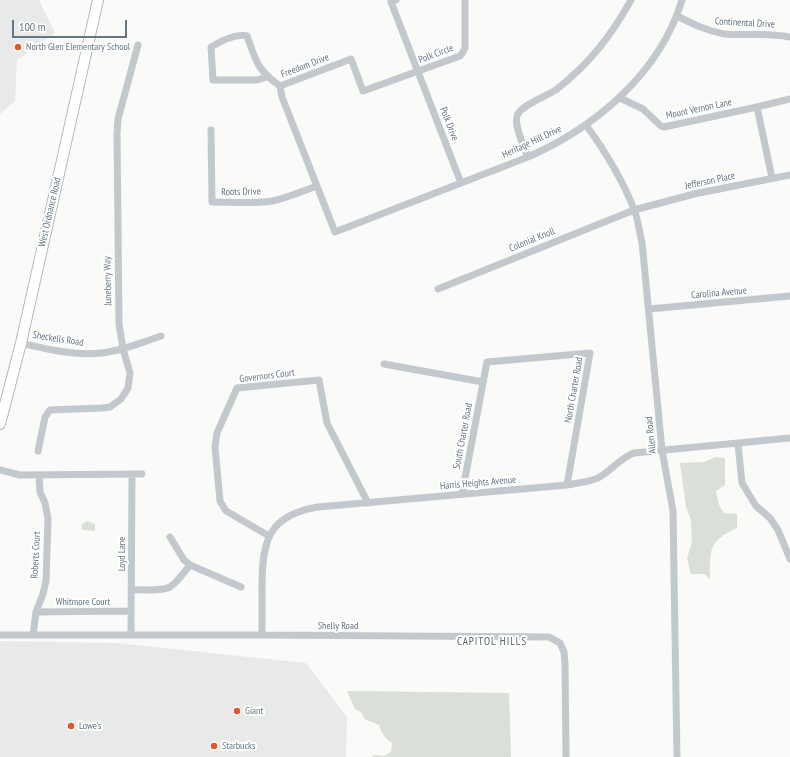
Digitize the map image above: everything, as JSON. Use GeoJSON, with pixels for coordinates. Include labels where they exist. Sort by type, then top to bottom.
{"type":"FeatureCollection","features":[{"type":"Feature","properties":{"kind":"main road","name":"West Ordnance Road"},"geometry":{"type":"LineString","coordinates":[[0,424],[21,343],[98,0]]}},
{"type":"Feature","properties":{"kind":"street","name":"Polk Circle"},"geometry":{"type":"LineString","coordinates":[[396,0],[391,2],[419,72],[460,56],[463,52],[465,48],[465,0]]}},
{"type":"Feature","properties":{"kind":"street"},"geometry":{"type":"LineString","coordinates":[[528,157],[516,123],[517,115],[522,109],[555,90],[576,74],[596,53],[617,26],[631,0]]}},
{"type":"Feature","properties":{"kind":"street","name":"Heritage Hill Drive"},"geometry":{"type":"LineString","coordinates":[[335,232],[528,157],[549,148],[586,125],[620,98],[653,58],[677,16],[682,0]]}},
{"type":"Feature","properties":{"kind":"street","name":"Continental Drive"},"geometry":{"type":"LineString","coordinates":[[677,16],[700,28],[712,32],[725,34],[766,34],[790,37]]}},
{"type":"Feature","properties":{"kind":"street"},"geometry":{"type":"LineString","coordinates":[[268,77],[256,80],[213,80],[211,47],[218,42],[238,36],[247,36],[257,65],[268,77],[280,86]]}},
{"type":"Feature","properties":{"kind":"street","name":"Juneberry Way"},"geometry":{"type":"LineString","coordinates":[[38,451],[45,417],[50,410],[110,407],[121,399],[128,388],[130,373],[123,349],[119,324],[118,119],[138,45]]}},
{"type":"Feature","properties":{"kind":"street","name":"Freedom Drive"},"geometry":{"type":"LineString","coordinates":[[335,232],[282,97],[280,86],[351,59],[363,91],[419,72]]}},
{"type":"Feature","properties":{"kind":"street","name":"Polk Drive"},"geometry":{"type":"LineString","coordinates":[[419,72],[461,183]]}},
{"type":"Feature","properties":{"kind":"street","name":"Mount Vernon Lane"},"geometry":{"type":"LineString","coordinates":[[620,98],[643,109],[660,126],[664,127],[790,99]]}},
{"type":"Feature","properties":{"kind":"street"},"geometry":{"type":"LineString","coordinates":[[757,107],[772,178]]}},
{"type":"Feature","properties":{"kind":"street","name":"Allen Road"},"geometry":{"type":"LineString","coordinates":[[586,125],[603,148],[614,168],[634,210],[642,242],[662,450],[673,511],[676,757]]}},
{"type":"Feature","properties":{"kind":"street","name":"Roots Drive"},"geometry":{"type":"LineString","coordinates":[[211,130],[212,202],[272,201],[317,186]]}},
{"type":"Feature","properties":{"kind":"street","name":"Jefferson Place"},"geometry":{"type":"LineString","coordinates":[[634,210],[694,194],[790,175]]}},
{"type":"Feature","properties":{"kind":"street","name":"Colonial Knoll"},"geometry":{"type":"LineString","coordinates":[[438,289],[634,210]]}},
{"type":"Feature","properties":{"kind":"street","name":"Carolina Avenue"},"geometry":{"type":"LineString","coordinates":[[649,309],[790,296]]}},
{"type":"Feature","properties":{"kind":"street","name":"Sheckells Road"},"geometry":{"type":"LineString","coordinates":[[21,343],[81,354],[102,353],[123,349],[160,336]]}},
{"type":"Feature","properties":{"kind":"street","name":"North Charter Road"},"geometry":{"type":"LineString","coordinates":[[487,362],[590,353],[567,485]]}},
{"type":"Feature","properties":{"kind":"street","name":"South Charter Road"},"geometry":{"type":"LineString","coordinates":[[462,494],[487,362]]}},
{"type":"Feature","properties":{"kind":"street"},"geometry":{"type":"LineString","coordinates":[[384,364],[483,382]]}},
{"type":"Feature","properties":{"kind":"street","name":"Governors Court"},"geometry":{"type":"LineString","coordinates":[[269,536],[226,511],[220,501],[215,447],[217,433],[237,388],[319,380],[327,422],[368,503]]}},
{"type":"Feature","properties":{"kind":"street","name":"Harris Heights Avenue"},"geometry":{"type":"LineString","coordinates":[[262,635],[262,570],[264,550],[269,536],[283,520],[297,511],[318,507],[567,485],[598,477],[628,456],[638,452],[738,444],[790,438]]}},
{"type":"Feature","properties":{"kind":"street"},"geometry":{"type":"LineString","coordinates":[[738,444],[742,483],[756,506],[770,518],[778,530],[790,559]]}},
{"type":"Feature","properties":{"kind":"street"},"geometry":{"type":"LineString","coordinates":[[0,470],[20,475],[142,474]]}},
{"type":"Feature","properties":{"kind":"street","name":"Loyd Lane"},"geometry":{"type":"LineString","coordinates":[[131,635],[132,474]]}},
{"type":"Feature","properties":{"kind":"street","name":"Roberts Court"},"geometry":{"type":"LineString","coordinates":[[33,635],[36,612],[46,581],[48,519],[45,503],[40,492],[39,475]]}},
{"type":"Feature","properties":{"kind":"street"},"geometry":{"type":"LineString","coordinates":[[170,537],[184,560],[190,565],[241,587]]}},
{"type":"Feature","properties":{"kind":"street"},"geometry":{"type":"LineString","coordinates":[[131,590],[170,587],[190,565]]}},
{"type":"Feature","properties":{"kind":"street","name":"Whitmore Court"},"geometry":{"type":"LineString","coordinates":[[36,612],[131,612]]}},
{"type":"Feature","properties":{"kind":"street","name":"Shelly Road"},"geometry":{"type":"LineString","coordinates":[[0,635],[549,637],[560,643],[564,652],[566,757]]}},
{"type":"Feature","properties":{"kind":"shaded area","name":"North Glen Elementary School"},"geometry":{"type":"Polygon","coordinates":[[[0,0],[39,0],[55,33],[17,60],[15,101],[0,114],[0,0]]]}},
{"type":"Feature","properties":{"kind":"shaded area"},"geometry":{"type":"Polygon","coordinates":[[[716,457],[725,458],[725,485],[716,491],[719,505],[724,513],[737,514],[737,528],[721,537],[716,542],[711,554],[710,580],[705,574],[691,575],[687,558],[692,542],[691,520],[686,507],[680,463],[704,462],[716,457]]]}},
{"type":"Feature","properties":{"kind":"shaded area"},"geometry":{"type":"Polygon","coordinates":[[[87,521],[95,524],[95,531],[82,530],[82,524],[87,521]]]}},
{"type":"Feature","properties":{"kind":"shaded area"},"geometry":{"type":"Polygon","coordinates":[[[0,641],[117,643],[306,663],[347,717],[346,757],[0,757],[0,641]]]}},
{"type":"Feature","properties":{"kind":"shaded area"},"geometry":{"type":"Polygon","coordinates":[[[347,691],[509,693],[511,757],[372,757],[374,755],[384,756],[391,752],[392,743],[384,735],[379,725],[364,719],[362,713],[355,709],[347,691]]]}},
{"type":"Feature","properties":{"kind":"place","name":"North Glen Elementary School"},"geometry":{"type":"Point","coordinates":[18,47]}},
{"type":"Feature","properties":{"kind":"place","name":"Giant"},"geometry":{"type":"Point","coordinates":[237,711]}},
{"type":"Feature","properties":{"kind":"place","name":"Lowe's"},"geometry":{"type":"Point","coordinates":[71,726]}},
{"type":"Feature","properties":{"kind":"place","name":"Starbucks"},"geometry":{"type":"Point","coordinates":[214,746]}},
{"type":"Feature","properties":{"kind":"district","name":"CAPITOL HILLS"},"geometry":{"type":"Point","coordinates":[492,642]}}]}
